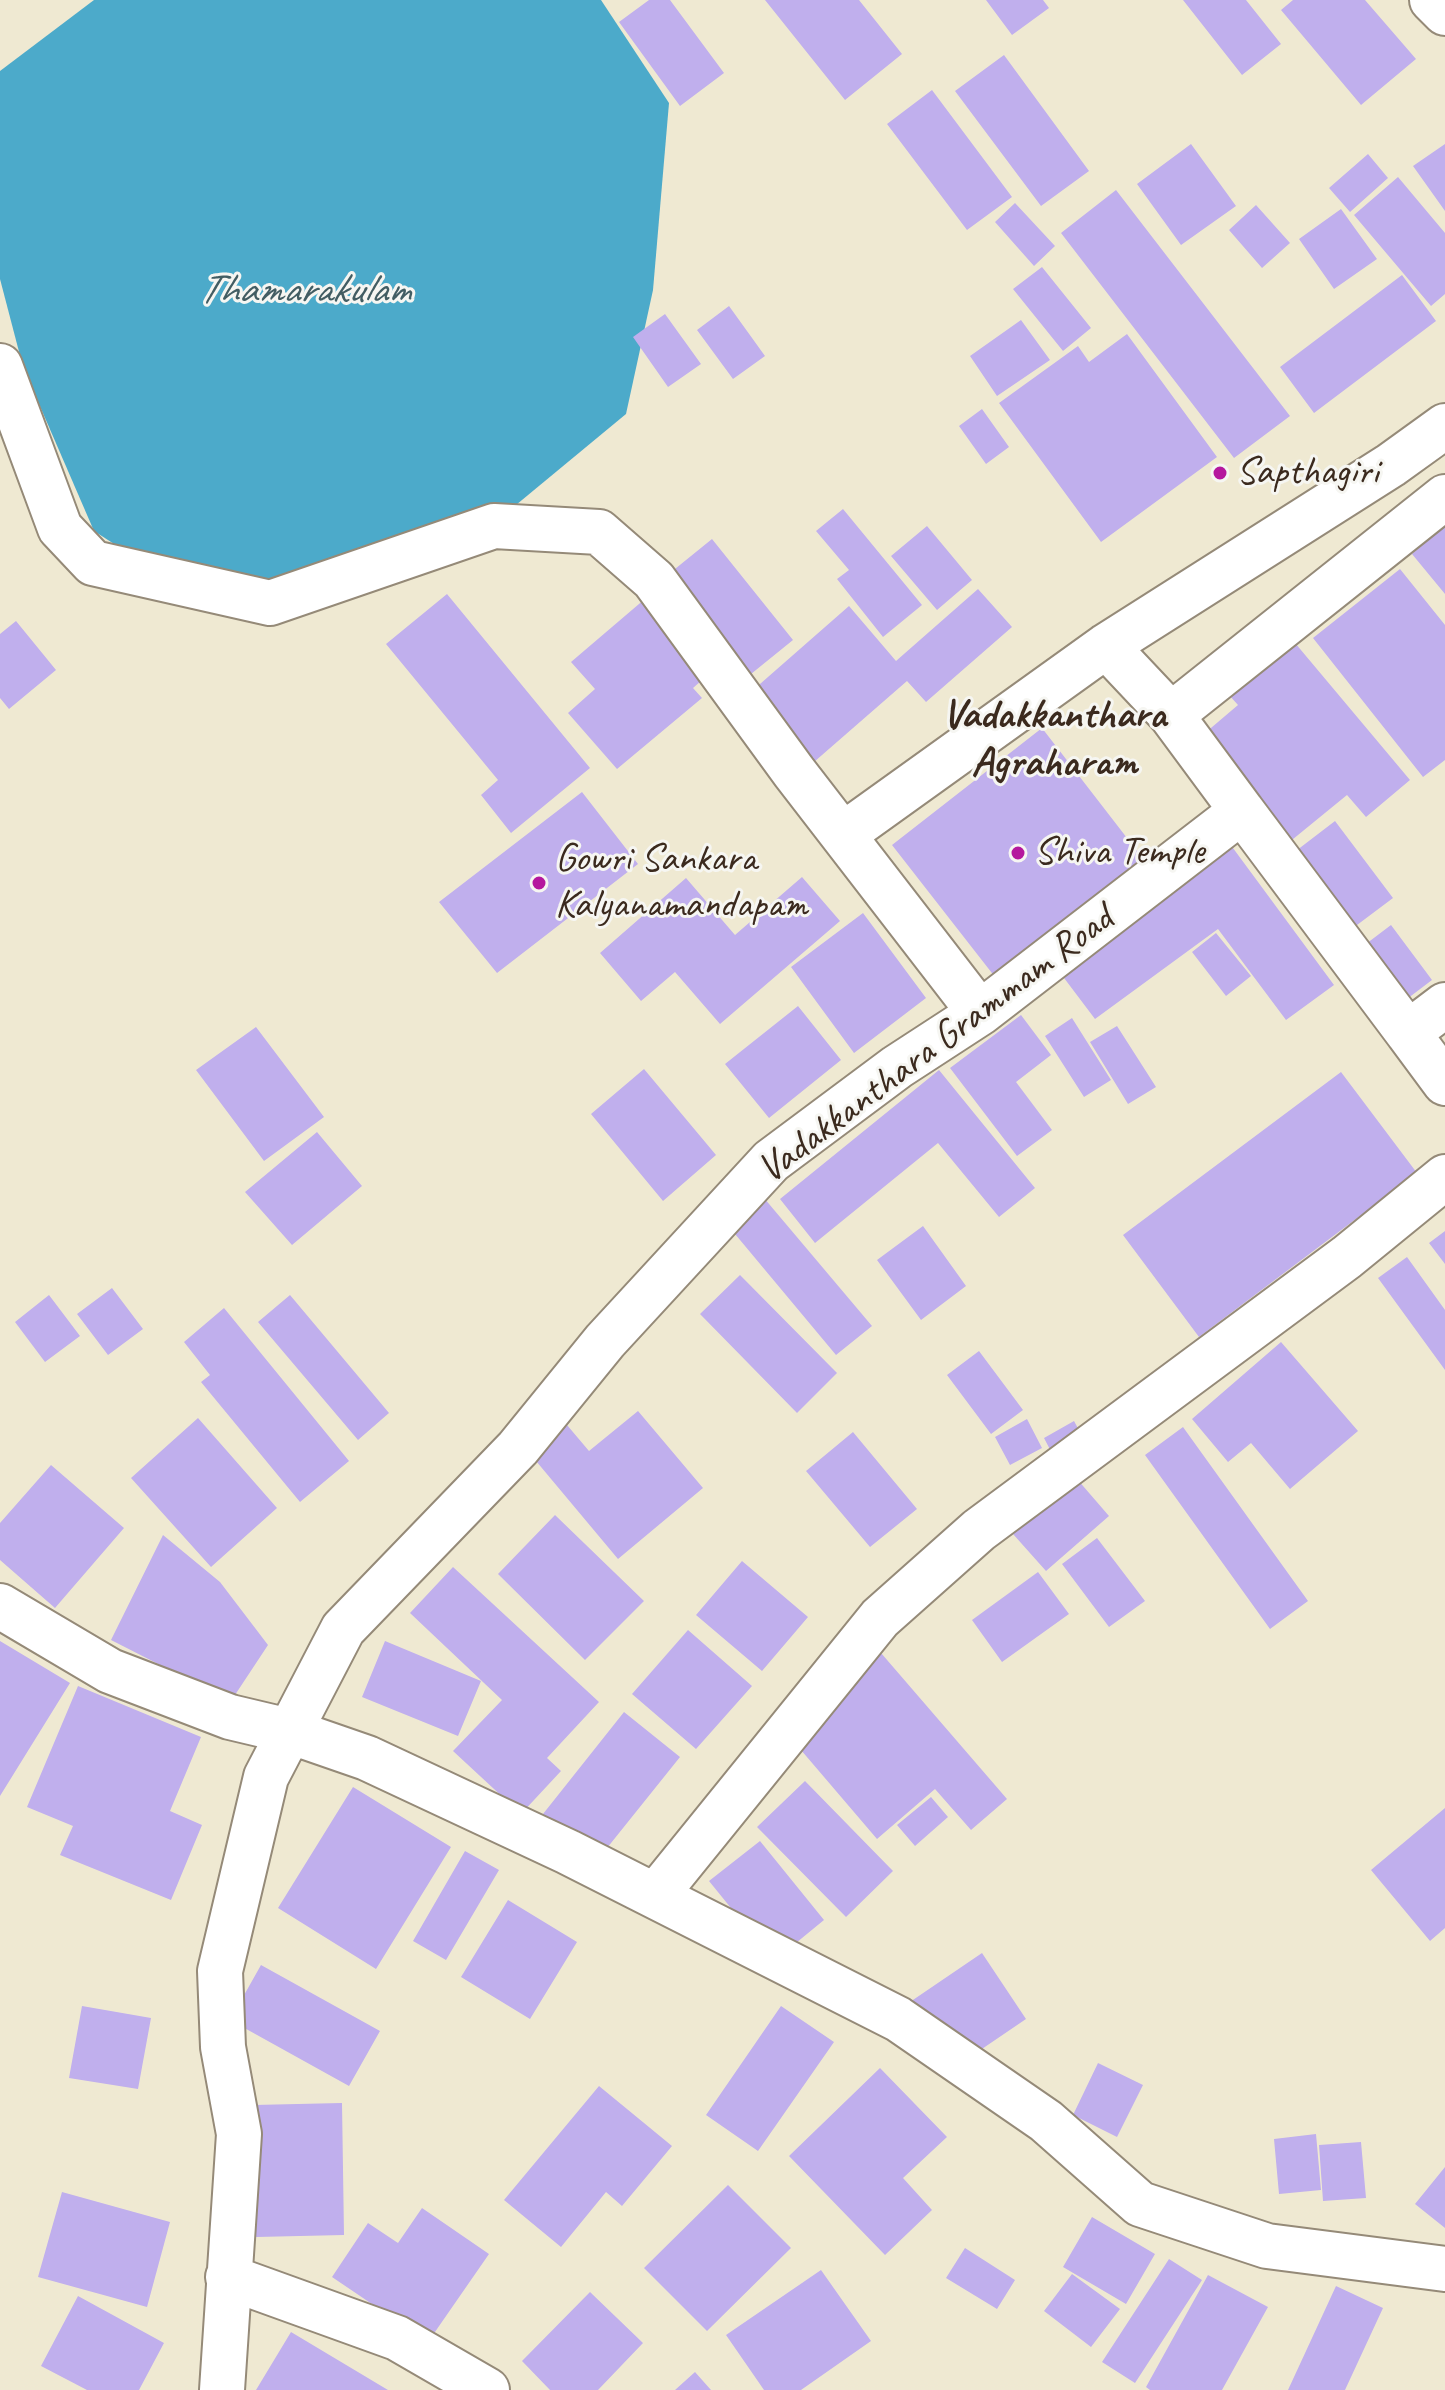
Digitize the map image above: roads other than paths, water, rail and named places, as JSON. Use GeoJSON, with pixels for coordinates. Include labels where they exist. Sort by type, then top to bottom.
{"type":"FeatureCollection","features":[{"type":"Feature","properties":{"kind":"street"},"geometry":{"type":"LineString","coordinates":[[1432,0],[1445,13]]}},
{"type":"Feature","properties":{"kind":"street"},"geometry":{"type":"LineString","coordinates":[[0,366],[60,528],[93,563],[270,603],[494,526],[599,532],[654,580],[980,1013]]}},
{"type":"Feature","properties":{"kind":"street"},"geometry":{"type":"LineString","coordinates":[[844,834],[1106,646],[1391,465],[1445,426]]}},
{"type":"Feature","properties":{"kind":"street"},"geometry":{"type":"LineString","coordinates":[[1171,715],[1445,497]]}},
{"type":"Feature","properties":{"kind":"street"},"geometry":{"type":"LineString","coordinates":[[1106,646],[1171,715],[1445,1083]]}},
{"type":"Feature","properties":{"kind":"street","name":"Vadakkanthara Grammam Road"},"geometry":{"type":"LineString","coordinates":[[222,2390],[239,2134],[223,2047],[220,1971],[266,1777],[343,1629],[518,1448],[605,1341],[771,1161],[897,1067],[980,1013],[1242,811]]}},
{"type":"Feature","properties":{"kind":"street"},"geometry":{"type":"LineString","coordinates":[[1408,1033],[1445,1005]]}},
{"type":"Feature","properties":{"kind":"street"},"geometry":{"type":"LineString","coordinates":[[655,1896],[880,1618],[979,1530],[1347,1257],[1445,1177]]}},
{"type":"Feature","properties":{"kind":"street"},"geometry":{"type":"LineString","coordinates":[[0,1606],[110,1671],[230,1717],[289,1731],[367,1758],[655,1896],[898,2019],[1046,2121],[1140,2204],[1267,2246],[1445,2269]]}},
{"type":"Feature","properties":{"kind":"street"},"geometry":{"type":"LineString","coordinates":[[228,2277],[397,2338],[487,2390]]}},
{"type":"Feature","properties":{"kind":"water","name":"Thamarakulam"},"geometry":{"type":"Polygon","coordinates":[[[94,0],[601,0],[669,103],[653,290],[626,414],[493,524],[323,600],[187,591],[94,531],[23,367],[0,279],[0,71],[94,0]]]}},
{"type":"Feature","properties":{"kind":"place","name":"Sapthagiri"},"geometry":{"type":"Point","coordinates":[1220,473]}},
{"type":"Feature","properties":{"kind":"place","name":"Shiva Temple"},"geometry":{"type":"Point","coordinates":[1018,853]}},
{"type":"Feature","properties":{"kind":"place","name":"Gowri Sankara Kalyanamandapam"},"geometry":{"type":"Point","coordinates":[539,883]}},
{"type":"Feature","properties":{"kind":"district","name":"Vadakkanthara Agraharam"},"geometry":{"type":"Point","coordinates":[1054,740]}}]}
